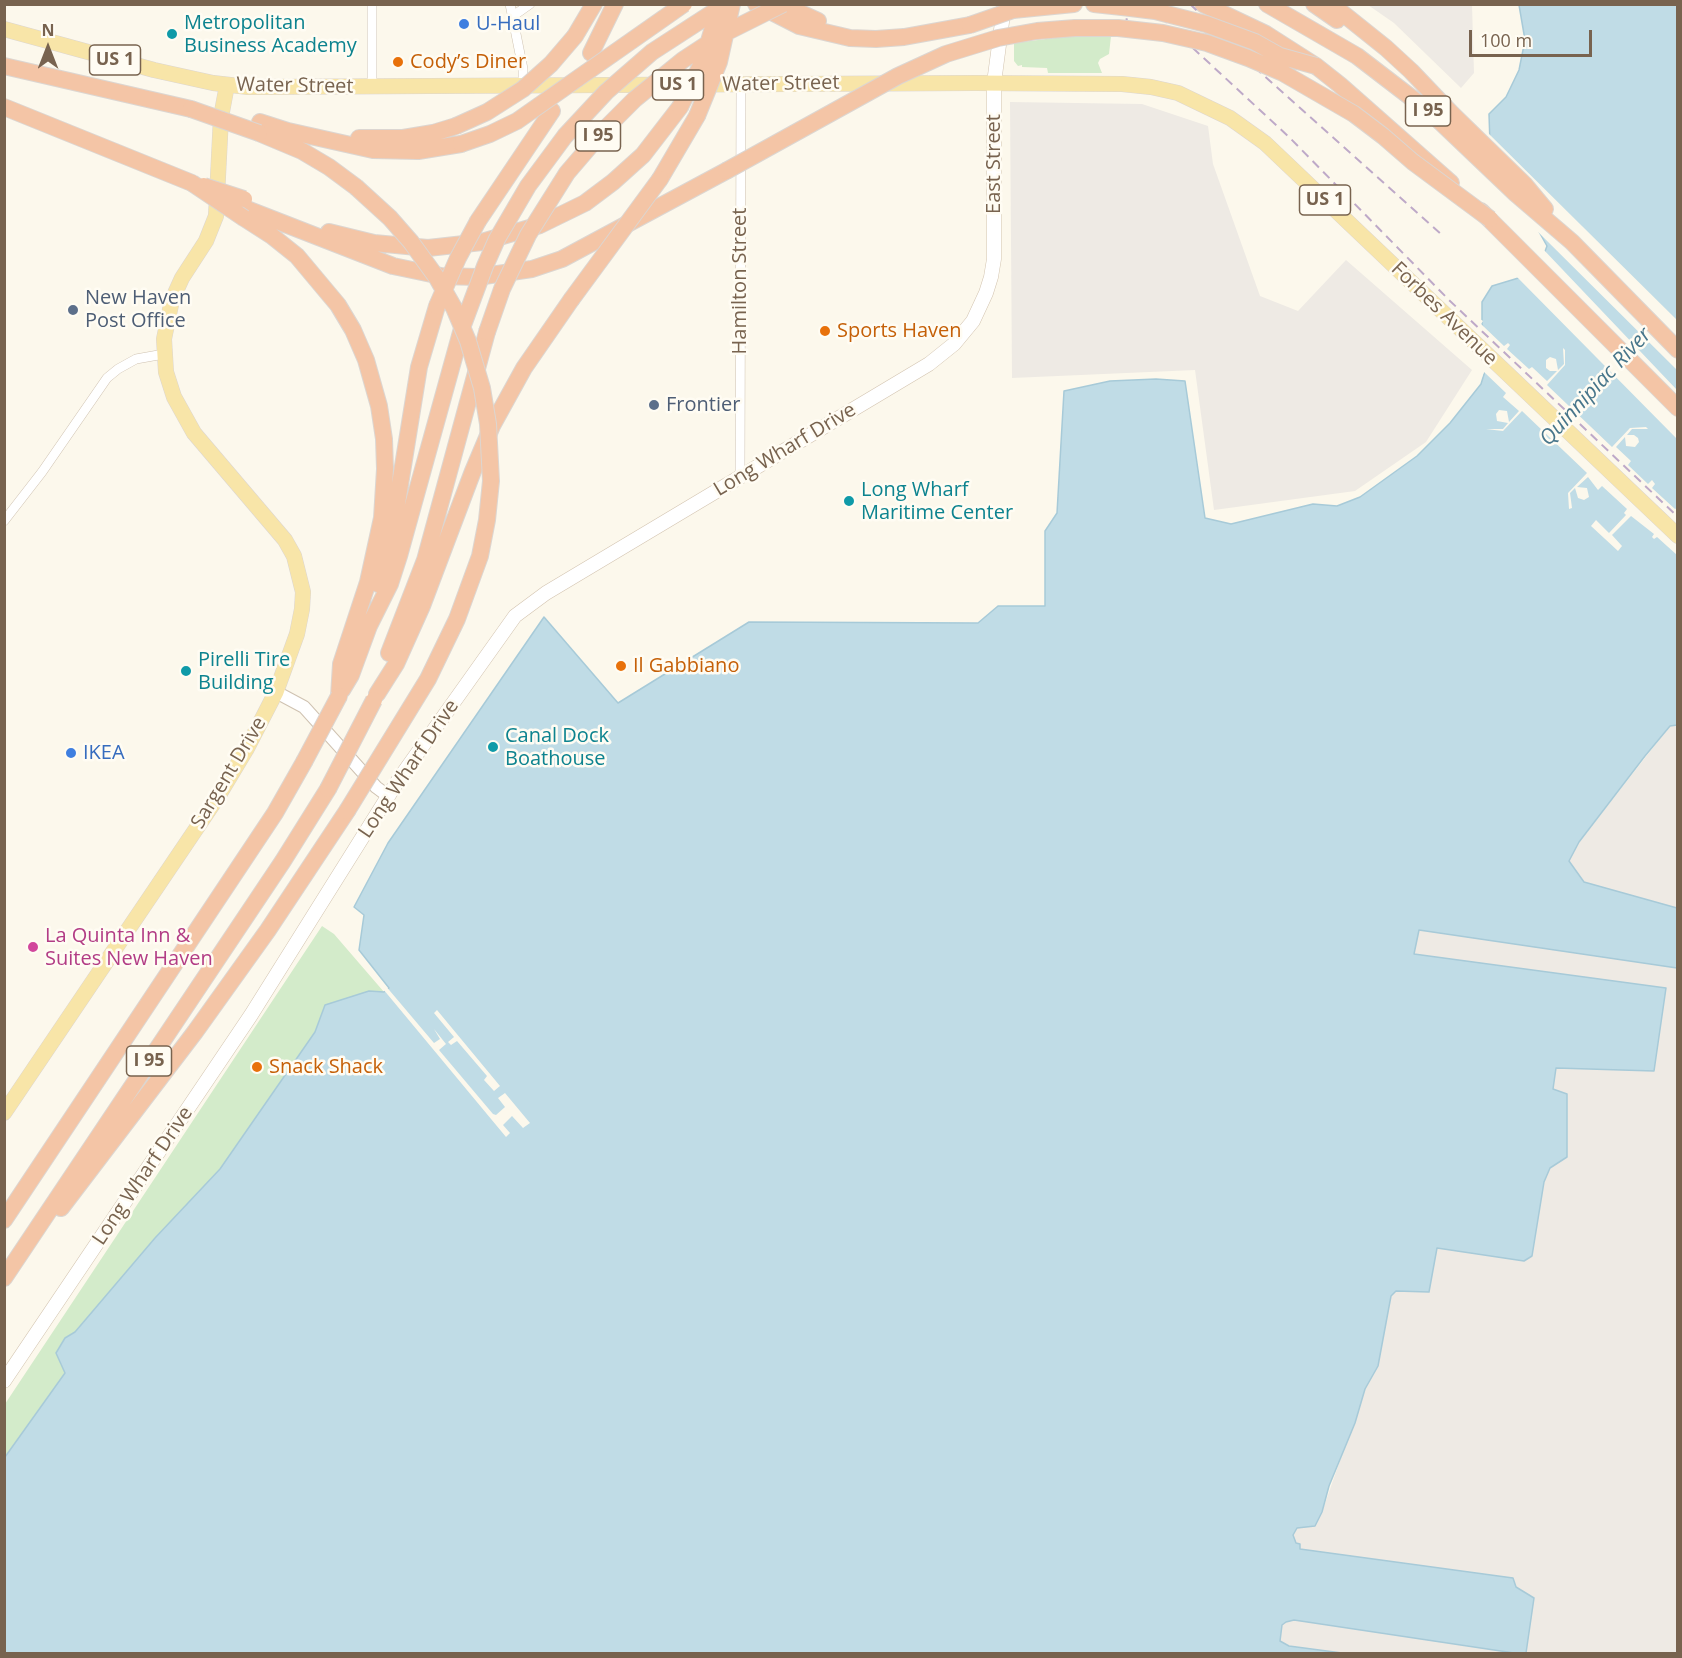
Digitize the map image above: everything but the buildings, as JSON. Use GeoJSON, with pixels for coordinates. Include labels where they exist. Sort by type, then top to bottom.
{"type":"FeatureCollection","features":[{"type":"Feature","properties":{"kind":"highway"},"geometry":{"type":"LineString","coordinates":[[260,128],[289,125],[349,137],[376,139],[418,136],[456,126],[477,117],[523,89],[551,64],[575,36],[594,4]]}},
{"type":"Feature","properties":{"kind":"highway"},"geometry":{"type":"LineString","coordinates":[[369,626],[378,582],[392,534],[419,367],[437,306],[458,258],[478,221],[591,53],[615,4]]}},
{"type":"Feature","properties":{"kind":"highway"},"geometry":{"type":"LineString","coordinates":[[4,66],[191,109],[260,128],[288,131],[373,150],[418,151],[461,144],[518,121],[684,4]]}},
{"type":"Feature","properties":{"kind":"highway"},"geometry":{"type":"LineString","coordinates":[[244,208],[374,243],[428,248],[482,242],[554,219],[600,192],[643,155],[680,107],[703,61],[720,4]]}},
{"type":"Feature","properties":{"kind":"highway","name":"I 95"},"geometry":{"type":"LineString","coordinates":[[4,1220],[275,813],[339,696],[346,669],[390,584],[405,539],[463,325],[484,266],[528,186],[565,136],[606,92],[652,52],[726,4]]}},
{"type":"Feature","properties":{"kind":"highway"},"geometry":{"type":"LineString","coordinates":[[376,697],[396,664],[417,616],[492,426],[524,368],[660,179],[697,116],[718,62],[732,4]]}},
{"type":"Feature","properties":{"kind":"highway"},"geometry":{"type":"LineString","coordinates":[[756,4],[799,26],[850,38],[876,39],[904,37],[970,21],[1009,7],[1074,4]]}},
{"type":"Feature","properties":{"kind":"highway"},"geometry":{"type":"LineString","coordinates":[[782,4],[815,20],[861,30],[904,30],[970,21]]}},
{"type":"Feature","properties":{"kind":"highway","name":"I 95"},"geometry":{"type":"LineString","coordinates":[[4,1278],[288,853],[328,789],[376,697],[385,661],[425,560],[486,332],[502,289],[533,226],[567,173],[603,131],[635,99],[683,60],[721,35],[782,4]]}},
{"type":"Feature","properties":{"kind":"highway"},"geometry":{"type":"LineString","coordinates":[[1094,4],[1155,11],[1206,24],[1255,42],[1280,56],[1316,66]]}},
{"type":"Feature","properties":{"kind":"highway","name":"I 95"},"geometry":{"type":"LineString","coordinates":[[1203,4],[1266,34],[1340,84],[1491,219],[1677,408]]}},
{"type":"Feature","properties":{"kind":"highway","name":"I 95"},"geometry":{"type":"LineString","coordinates":[[1267,4],[1357,56],[1406,93],[1572,242],[1677,350]]}},
{"type":"Feature","properties":{"kind":"highway"},"geometry":{"type":"LineString","coordinates":[[1314,4],[1374,48],[1452,114]]}},
{"type":"Feature","properties":{"kind":"highway"},"geometry":{"type":"LineString","coordinates":[[1331,4],[1394,56],[1525,185],[1572,242]]}},
{"type":"Feature","properties":{"kind":"highway"},"geometry":{"type":"LineString","coordinates":[[4,107],[192,183],[244,208],[393,266],[441,276],[477,277],[516,272],[562,259],[898,76],[962,48],[1037,31],[1118,28],[1162,33],[1207,43],[1283,73],[1354,114],[1413,162],[1491,219]]}},
{"type":"Feature","properties":{"kind":"highway"},"geometry":{"type":"LineString","coordinates":[[16,1262],[75,1191],[195,1032],[347,812],[428,679],[457,619],[473,579],[484,540],[491,481],[489,433],[482,388],[468,341],[454,308],[437,278],[390,218],[356,187],[329,167],[260,128]]}},
{"type":"Feature","properties":{"kind":"highway"},"geometry":{"type":"LineString","coordinates":[[244,208],[272,236],[297,256],[333,297],[360,345],[379,406],[384,439],[385,469],[382,518],[346,669]]}},
{"type":"Feature","properties":{"kind":"main road","name":"East Street"},"geometry":{"type":"LineString","coordinates":[[973,321],[986,293],[994,259],[994,83],[1009,7]]}},
{"type":"Feature","properties":{"kind":"main road","name":"Water Street"},"geometry":{"type":"LineString","coordinates":[[4,29],[116,60],[226,86],[741,85],[864,82],[1137,85],[1165,89],[1202,103]]}},
{"type":"Feature","properties":{"kind":"main road","name":"Sargent Drive"},"geometry":{"type":"LineString","coordinates":[[4,1113],[219,795],[246,750],[276,692],[297,634],[303,592],[294,556],[285,540],[194,433],[181,412],[169,382],[164,354],[167,318],[172,300],[182,278],[206,241],[216,216],[221,117],[226,86]]}},
{"type":"Feature","properties":{"kind":"main road","name":"Forbes Avenue"},"geometry":{"type":"LineString","coordinates":[[1202,103],[1242,125],[1265,143],[1677,536]]}},
{"type":"Feature","properties":{"kind":"main road","name":"Long Wharf Drive"},"geometry":{"type":"LineString","coordinates":[[4,1381],[251,1015],[388,796],[515,616],[546,593],[929,364],[954,344],[973,321]]}},
{"type":"Feature","properties":{"kind":"street"},"geometry":{"type":"LineString","coordinates":[[372,4],[372,87]]}},
{"type":"Feature","properties":{"kind":"street"},"geometry":{"type":"LineString","coordinates":[[510,4],[523,69],[523,86]]}},
{"type":"Feature","properties":{"kind":"street"},"geometry":{"type":"LineString","coordinates":[[513,16],[530,4]]}},
{"type":"Feature","properties":{"kind":"street","name":"Hamilton Street"},"geometry":{"type":"LineString","coordinates":[[740,477],[741,85]]}},
{"type":"Feature","properties":{"kind":"street"},"geometry":{"type":"LineString","coordinates":[[4,520],[42,472],[107,378],[136,359],[164,354]]}},
{"type":"Feature","properties":{"kind":"street"},"geometry":{"type":"LineString","coordinates":[[276,692],[304,707],[376,787],[388,796]]}},
{"type":"Feature","properties":{"kind":"shaded area"},"geometry":{"type":"Polygon","coordinates":[[[1368,5],[1472,5],[1474,73],[1461,88],[1394,23],[1368,5]]]}},
{"type":"Feature","properties":{"kind":"shaded area"},"geometry":{"type":"Polygon","coordinates":[[[1010,102],[1142,104],[1208,126],[1213,164],[1260,296],[1298,311],[1346,260],[1472,370],[1426,442],[1355,491],[1214,510],[1195,370],[1012,378],[1010,102]]]}},
{"type":"Feature","properties":{"kind":"shaded area"},"geometry":{"type":"Polygon","coordinates":[[[1677,725],[1677,908],[1584,882],[1569,861],[1579,842],[1670,726],[1677,725]]]}},
{"type":"Feature","properties":{"kind":"shaded area"},"geometry":{"type":"Polygon","coordinates":[[[1419,930],[1677,968],[1677,1653],[1526,1653],[1534,1598],[1516,1587],[1513,1578],[1299,1549],[1293,1539],[1297,1528],[1307,1526],[1322,1512],[1365,1389],[1378,1366],[1390,1296],[1437,1248],[1524,1261],[1532,1256],[1544,1182],[1550,1168],[1556,1067],[1653,1071],[1666,988],[1414,954],[1419,930]]]}},
{"type":"Feature","properties":{"kind":"shaded area"},"geometry":{"type":"Polygon","coordinates":[[[1294,1620],[1514,1653],[1342,1653],[1289,1646],[1280,1641],[1279,1633],[1282,1625],[1294,1620]]]}},
{"type":"Feature","properties":{"kind":"green space"},"geometry":{"type":"Polygon","coordinates":[[[1070,36],[1111,36],[1109,54],[1100,59],[1098,63],[1102,73],[1048,73],[1047,68],[1022,67],[1014,61],[1014,43],[1070,36]]]}},
{"type":"Feature","properties":{"kind":"green space"},"geometry":{"type":"Polygon","coordinates":[[[322,926],[334,934],[384,992],[369,991],[325,1005],[315,1032],[220,1169],[155,1238],[75,1332],[65,1338],[56,1353],[65,1373],[5,1457],[5,1404],[322,926]]]}},
{"type":"Feature","properties":{"kind":"water","name":"Quinnipiac River"},"geometry":{"type":"Polygon","coordinates":[[[1519,5],[1677,5],[1677,725],[1670,726],[1645,756],[1579,842],[1569,861],[1584,882],[1677,908],[1677,968],[1419,930],[1414,954],[1666,988],[1654,1071],[1556,1068],[1553,1089],[1567,1094],[1567,1157],[1550,1168],[1544,1182],[1532,1256],[1524,1261],[1437,1248],[1429,1292],[1396,1291],[1391,1296],[1378,1366],[1365,1389],[1355,1423],[1329,1486],[1322,1512],[1315,1526],[1297,1528],[1293,1535],[1296,1543],[1300,1544],[1300,1549],[1513,1578],[1516,1587],[1534,1598],[1526,1653],[1294,1620],[1282,1625],[1280,1641],[1289,1646],[1342,1653],[5,1654],[5,1457],[65,1373],[56,1353],[65,1338],[75,1332],[155,1238],[220,1169],[315,1032],[325,1005],[369,991],[384,992],[389,988],[359,950],[364,915],[354,907],[388,843],[544,617],[618,703],[749,622],[978,623],[998,606],[1045,606],[1045,531],[1057,513],[1064,391],[1110,381],[1156,379],[1185,381],[1205,518],[1231,524],[1313,504],[1337,506],[1360,497],[1417,456],[1450,423],[1481,384],[1490,355],[1482,324],[1482,302],[1492,286],[1525,276],[1541,262],[1547,246],[1490,144],[1489,114],[1506,97],[1519,70],[1525,40],[1519,5]]]}},
{"type":"Feature","properties":{"kind":"pier"},"geometry":{"type":"Polygon","coordinates":[[[1487,132],[1677,320],[1677,370],[1534,228],[1488,145],[1487,132]]]}},
{"type":"Feature","properties":{"kind":"pier"},"geometry":{"type":"Polygon","coordinates":[[[1543,249],[1677,390],[1677,439],[1515,275],[1523,273],[1538,260],[1543,249]]]}},
{"type":"Feature","properties":{"kind":"pier"},"geometry":{"type":"Polygon","coordinates":[[[1480,319],[1483,321],[1481,324],[1504,346],[1508,343],[1510,345],[1507,349],[1529,369],[1532,367],[1547,381],[1557,371],[1550,371],[1546,368],[1546,360],[1550,357],[1556,359],[1558,370],[1564,364],[1563,348],[1565,365],[1547,385],[1612,447],[1630,428],[1646,427],[1648,429],[1632,429],[1627,435],[1634,435],[1638,438],[1639,442],[1635,447],[1626,446],[1625,437],[1616,447],[1631,461],[1628,465],[1648,484],[1652,480],[1655,484],[1652,488],[1675,509],[1677,508],[1677,555],[1657,537],[1654,539],[1652,537],[1654,534],[1631,516],[1612,535],[1622,546],[1618,551],[1591,526],[1596,520],[1609,533],[1626,515],[1624,513],[1627,509],[1602,486],[1598,490],[1588,477],[1577,487],[1587,488],[1589,497],[1584,500],[1578,498],[1575,488],[1570,493],[1572,508],[1569,509],[1568,493],[1587,473],[1522,411],[1503,431],[1486,429],[1503,429],[1508,423],[1497,421],[1496,414],[1499,410],[1507,411],[1509,422],[1519,411],[1503,397],[1506,393],[1484,372],[1482,377],[1480,376],[1486,355],[1479,324],[1480,319]]]}},
{"type":"Feature","properties":{"kind":"pier"},"geometry":{"type":"Polygon","coordinates":[[[368,965],[434,1043],[440,1039],[434,1029],[446,1044],[439,1050],[493,1114],[496,1115],[505,1107],[498,1098],[505,1093],[530,1123],[523,1128],[512,1116],[503,1125],[510,1133],[506,1137],[383,989],[385,987],[368,965]]]}},
{"type":"Feature","properties":{"kind":"pier"},"geometry":{"type":"Polygon","coordinates":[[[437,1010],[500,1086],[494,1091],[484,1080],[487,1076],[457,1041],[451,1045],[448,1042],[454,1037],[434,1013],[437,1010]]]}},
{"type":"Feature","properties":{"kind":"railway"},"geometry":{"type":"LineString","coordinates":[[1122,4],[1128,24]]}},
{"type":"Feature","properties":{"kind":"railway"},"geometry":{"type":"LineString","coordinates":[[1152,4],[1160,16],[1181,37],[1289,137],[1449,300],[1678,517]]}},
{"type":"Feature","properties":{"kind":"railway"},"geometry":{"type":"LineString","coordinates":[[1190,4],[1261,73],[1442,235]]}},
{"type":"Feature","properties":{"kind":"place","name":"U-Haul"},"geometry":{"type":"Point","coordinates":[464,24]}},
{"type":"Feature","properties":{"kind":"place","name":"Metropolitan Business Academy"},"geometry":{"type":"Point","coordinates":[172,34]}},
{"type":"Feature","properties":{"kind":"place","name":"Cody’s Diner"},"geometry":{"type":"Point","coordinates":[398,62]}},
{"type":"Feature","properties":{"kind":"place","name":"New Haven Post Office"},"geometry":{"type":"Point","coordinates":[73,310]}},
{"type":"Feature","properties":{"kind":"place","name":"Sports Haven"},"geometry":{"type":"Point","coordinates":[825,331]}},
{"type":"Feature","properties":{"kind":"place","name":"Frontier"},"geometry":{"type":"Point","coordinates":[654,405]}},
{"type":"Feature","properties":{"kind":"place","name":"Long Wharf Maritime Center"},"geometry":{"type":"Point","coordinates":[849,501]}},
{"type":"Feature","properties":{"kind":"place","name":"Il Gabbiano"},"geometry":{"type":"Point","coordinates":[621,666]}},
{"type":"Feature","properties":{"kind":"place","name":"Pirelli Tire Building"},"geometry":{"type":"Point","coordinates":[186,671]}},
{"type":"Feature","properties":{"kind":"place","name":"Canal Dock Boathouse"},"geometry":{"type":"Point","coordinates":[493,747]}},
{"type":"Feature","properties":{"kind":"place","name":"IKEA"},"geometry":{"type":"Point","coordinates":[71,753]}},
{"type":"Feature","properties":{"kind":"place","name":"La Quinta Inn & Suites New Haven"},"geometry":{"type":"Point","coordinates":[33,947]}},
{"type":"Feature","properties":{"kind":"place","name":"Snack Shack"},"geometry":{"type":"Point","coordinates":[257,1067]}}]}
